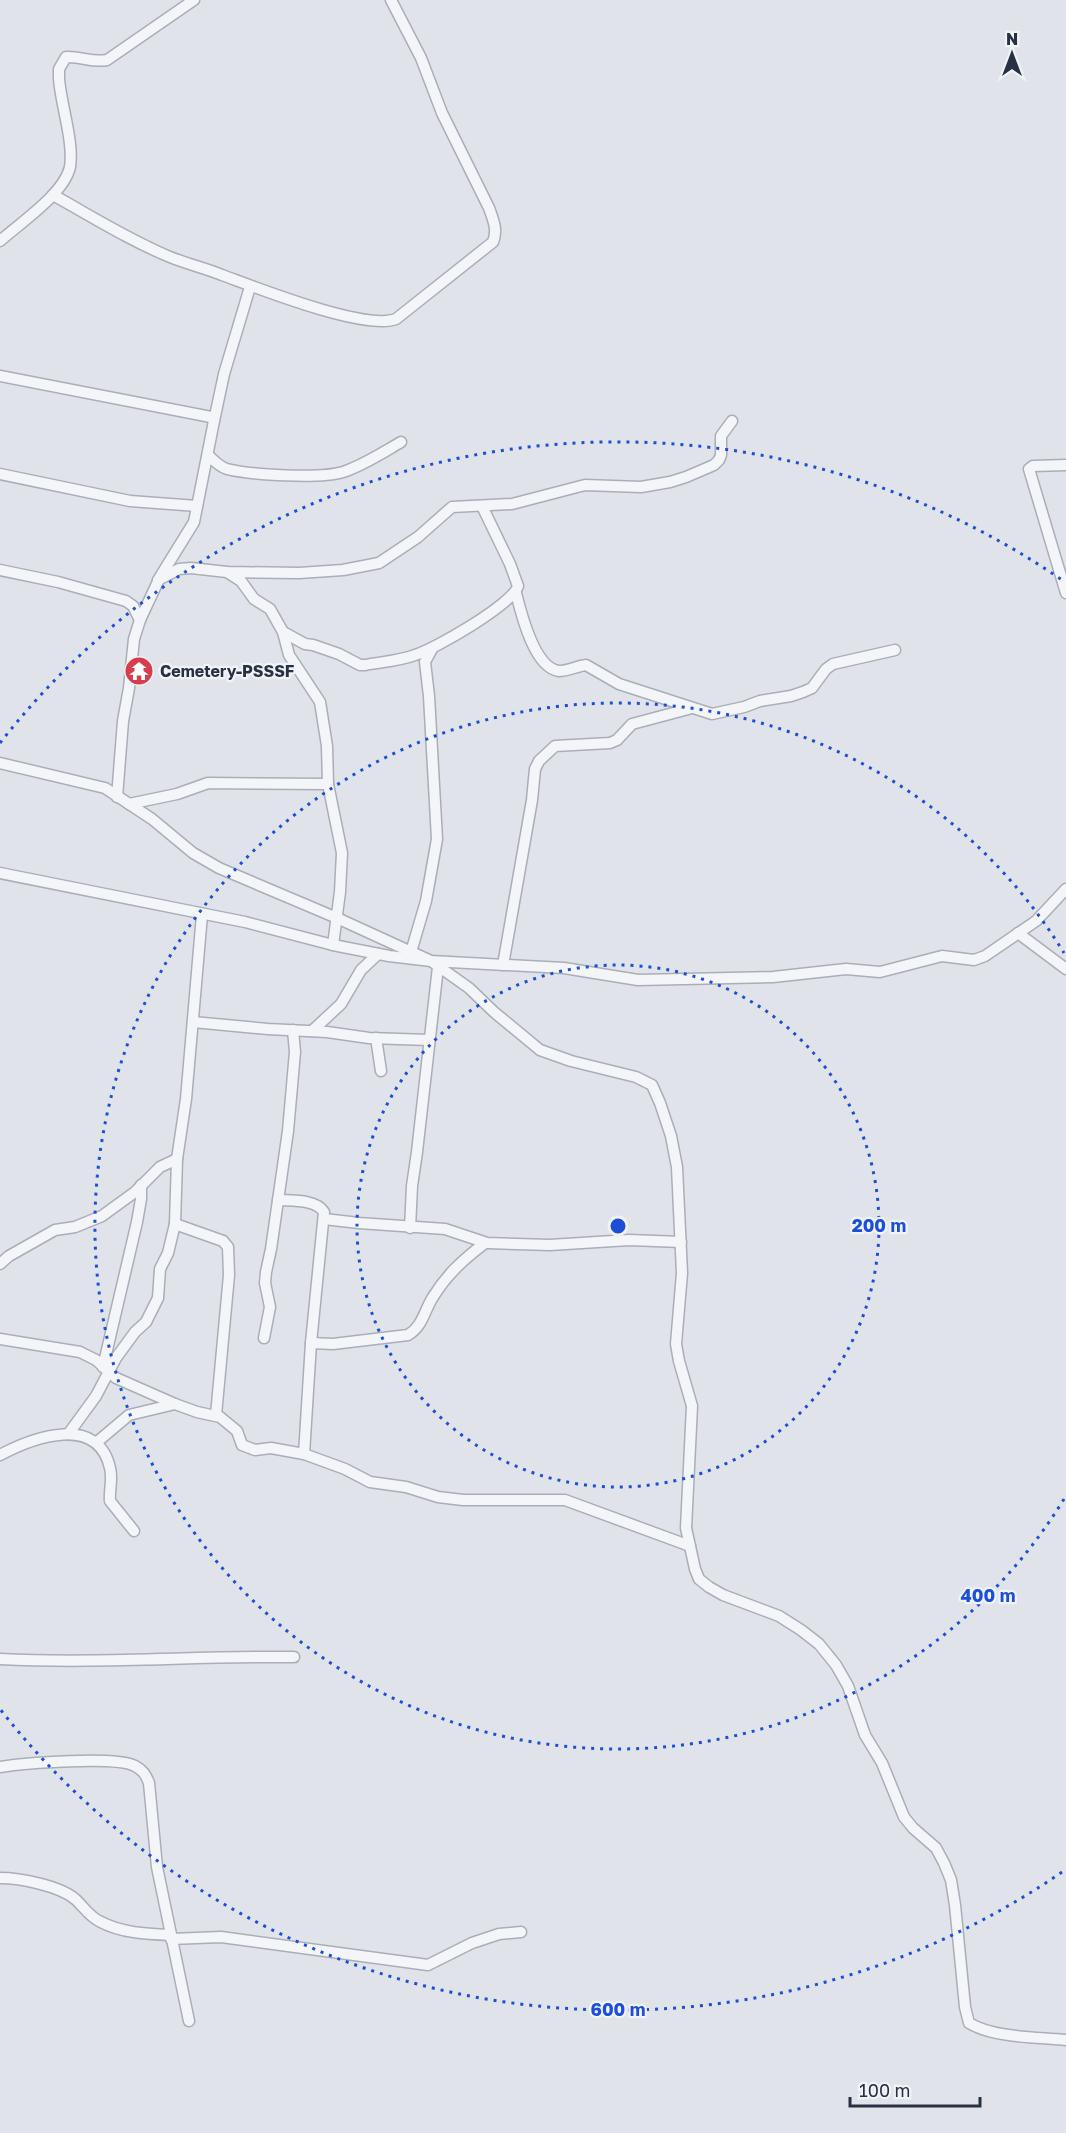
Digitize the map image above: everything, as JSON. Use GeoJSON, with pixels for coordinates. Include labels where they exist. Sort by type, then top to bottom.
{"type":"FeatureCollection","features":[{"type":"Feature","properties":{"kind":"street"},"geometry":{"type":"LineString","coordinates":[[0,241],[53,195],[68,173],[70,162],[66,119],[59,79],[62,63],[66,57],[73,56],[93,62],[107,60],[194,0]]}},
{"type":"Feature","properties":{"kind":"street"},"geometry":{"type":"LineString","coordinates":[[53,195],[128,237],[169,256],[250,287],[358,318],[381,322],[391,321],[404,314],[493,242],[496,236],[493,218],[442,113],[421,58],[391,0]]}},
{"type":"Feature","properties":{"kind":"street"},"geometry":{"type":"LineString","coordinates":[[117,796],[123,720],[134,639],[158,580],[194,522],[224,374],[250,287]]}},
{"type":"Feature","properties":{"kind":"street"},"geometry":{"type":"LineString","coordinates":[[0,376],[211,417],[214,421]]}},
{"type":"Feature","properties":{"kind":"street"},"geometry":{"type":"LineString","coordinates":[[158,580],[179,569],[191,568],[226,572],[328,572],[379,564],[418,537],[452,507],[523,502],[585,485],[641,487],[686,477],[714,465],[719,460],[722,455],[722,436],[732,421]]}},
{"type":"Feature","properties":{"kind":"street"},"geometry":{"type":"LineString","coordinates":[[209,456],[227,469],[255,473],[335,473],[365,462],[401,442]]}},
{"type":"Feature","properties":{"kind":"street"},"geometry":{"type":"LineString","coordinates":[[1066,465],[1033,466],[1029,469],[1066,593]]}},
{"type":"Feature","properties":{"kind":"street"},"geometry":{"type":"LineString","coordinates":[[0,474],[130,501],[197,506]]}},
{"type":"Feature","properties":{"kind":"street"},"geometry":{"type":"LineString","coordinates":[[283,632],[305,644],[339,654],[362,665],[413,656],[487,615],[516,592],[518,586],[482,506]]}},
{"type":"Feature","properties":{"kind":"street"},"geometry":{"type":"LineString","coordinates":[[0,570],[58,582],[126,601],[133,606],[140,620]]}},
{"type":"Feature","properties":{"kind":"street"},"geometry":{"type":"LineString","coordinates":[[226,572],[242,581],[254,599],[270,609],[271,615],[283,632],[289,655],[320,702],[327,746],[328,784],[342,853],[333,945]]}},
{"type":"Feature","properties":{"kind":"street"},"geometry":{"type":"LineString","coordinates":[[516,592],[526,629],[543,662],[549,667],[563,671],[586,665],[618,684],[711,714],[744,707],[760,700],[791,696],[812,688],[826,669],[833,664],[896,650]]}},
{"type":"Feature","properties":{"kind":"street"},"geometry":{"type":"LineString","coordinates":[[411,952],[426,901],[437,839],[425,662],[434,646]]}},
{"type":"Feature","properties":{"kind":"street"},"geometry":{"type":"LineString","coordinates":[[503,965],[520,875],[535,769],[539,761],[555,746],[610,743],[618,740],[632,724],[692,708]]}},
{"type":"Feature","properties":{"kind":"street"},"geometry":{"type":"LineString","coordinates":[[0,763],[105,788],[153,819],[193,853],[219,868],[337,918],[435,964],[469,988],[540,1050],[571,1061],[646,1080],[652,1085],[660,1103],[677,1167],[682,1273],[676,1344],[692,1406],[686,1528],[692,1559],[699,1579],[723,1595],[779,1616],[819,1644],[836,1665],[848,1686],[865,1735],[882,1763],[904,1817],[936,1848],[951,1880],[966,2015],[969,2023],[992,2031],[1066,2040]]}},
{"type":"Feature","properties":{"kind":"street"},"geometry":{"type":"LineString","coordinates":[[129,804],[177,794],[208,783],[328,784]]}},
{"type":"Feature","properties":{"kind":"street"},"geometry":{"type":"LineString","coordinates":[[0,873],[246,922],[333,945],[435,964],[564,968],[638,980],[773,977],[846,969],[880,972],[942,956],[977,959],[1036,921],[1066,889]]}},
{"type":"Feature","properties":{"kind":"street"},"geometry":{"type":"LineString","coordinates":[[106,1370],[135,1332],[146,1322],[157,1301],[160,1269],[168,1253],[175,1224],[177,1159],[186,1099],[202,915]]}},
{"type":"Feature","properties":{"kind":"street"},"geometry":{"type":"LineString","coordinates":[[1018,933],[1066,969]]}},
{"type":"Feature","properties":{"kind":"street"},"geometry":{"type":"LineString","coordinates":[[312,1032],[341,1004],[361,970],[378,954]]}},
{"type":"Feature","properties":{"kind":"street"},"geometry":{"type":"LineString","coordinates":[[410,1228],[412,1186],[429,1040],[435,964]]}},
{"type":"Feature","properties":{"kind":"street"},"geometry":{"type":"LineString","coordinates":[[193,1022],[376,1038],[429,1040]]}},
{"type":"Feature","properties":{"kind":"street"},"geometry":{"type":"LineString","coordinates":[[264,1338],[270,1307],[265,1283],[266,1272],[288,1131],[295,1052],[293,1030]]}},
{"type":"Feature","properties":{"kind":"street"},"geometry":{"type":"LineString","coordinates":[[376,1038],[381,1071]]}},
{"type":"Feature","properties":{"kind":"street"},"geometry":{"type":"LineString","coordinates":[[0,1264],[9,1256],[55,1230],[75,1227],[102,1216],[160,1167],[177,1159]]}},
{"type":"Feature","properties":{"kind":"street"},"geometry":{"type":"LineString","coordinates":[[69,1433],[96,1396],[106,1370],[137,1222],[141,1185]]}},
{"type":"Feature","properties":{"kind":"street"},"geometry":{"type":"LineString","coordinates":[[278,1200],[314,1204],[324,1212],[310,1343],[304,1454]]}},
{"type":"Feature","properties":{"kind":"street"},"geometry":{"type":"LineString","coordinates":[[324,1219],[410,1228],[445,1229],[485,1243],[550,1245],[629,1240],[681,1242]]}},
{"type":"Feature","properties":{"kind":"street"},"geometry":{"type":"LineString","coordinates":[[175,1224],[223,1241],[228,1247],[229,1275],[216,1415]]}},
{"type":"Feature","properties":{"kind":"street"},"geometry":{"type":"LineString","coordinates":[[310,1343],[333,1344],[408,1335],[414,1331],[425,1316],[431,1299],[452,1271],[485,1243]]}},
{"type":"Feature","properties":{"kind":"street"},"geometry":{"type":"LineString","coordinates":[[0,1339],[80,1352],[96,1360],[116,1378],[175,1404],[197,1412],[216,1415],[237,1431],[243,1445],[255,1450],[271,1448],[304,1454],[345,1468],[370,1482],[406,1488],[438,1497],[463,1500],[565,1500],[690,1546]]}},
{"type":"Feature","properties":{"kind":"street"},"geometry":{"type":"LineString","coordinates":[[96,1442],[129,1415],[175,1404]]}},
{"type":"Feature","properties":{"kind":"street"},"geometry":{"type":"LineString","coordinates":[[0,1455],[23,1444],[69,1433],[96,1442],[104,1450],[111,1470],[110,1501],[134,1531]]}},
{"type":"Feature","properties":{"kind":"street"},"geometry":{"type":"LineString","coordinates":[[0,1659],[52,1662],[197,1657],[294,1657]]}},
{"type":"Feature","properties":{"kind":"street"},"geometry":{"type":"LineString","coordinates":[[0,1767],[58,1762],[112,1762],[129,1763],[145,1773],[149,1783],[157,1867],[189,2021]]}},
{"type":"Feature","properties":{"kind":"street"},"geometry":{"type":"LineString","coordinates":[[0,1878],[18,1879],[61,1891],[76,1900],[94,1918],[108,1925],[133,1932],[171,1937],[221,1937],[428,1965],[472,1943],[499,1934],[521,1932]]}},
{"type":"Feature","properties":{"kind":"place","name":"Cemetery-PSSSF"},"geometry":{"type":"Point","coordinates":[139,671]}}]}
